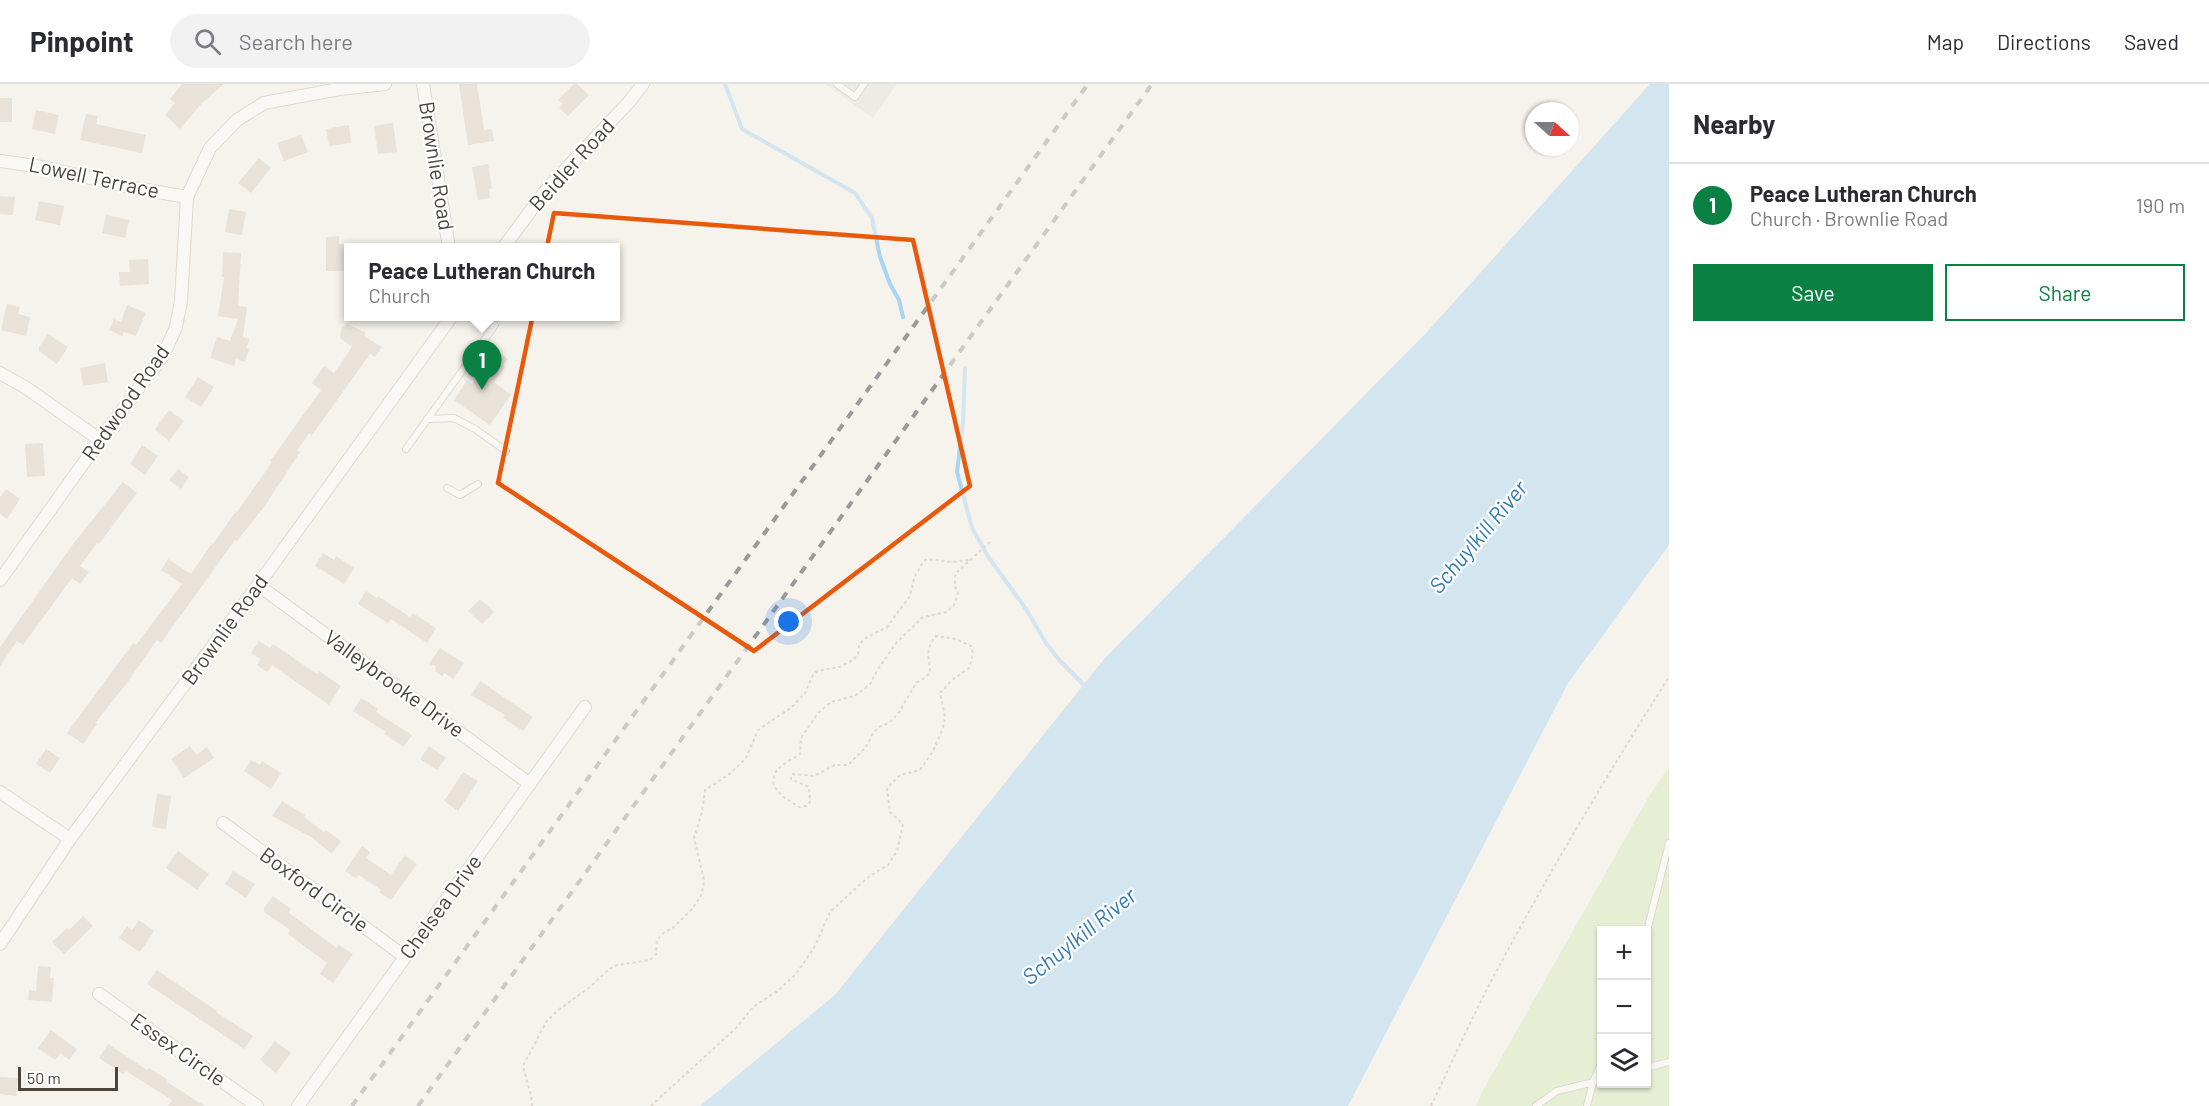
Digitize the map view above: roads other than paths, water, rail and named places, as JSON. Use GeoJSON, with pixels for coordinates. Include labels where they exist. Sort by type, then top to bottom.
{"type":"FeatureCollection","features":[{"type":"Feature","properties":{"kind":"street","name":"Redwood Road"},"geometry":{"type":"LineString","coordinates":[[0,580],[163,356],[176,327],[181,301],[187,197],[210,148],[237,120],[264,103],[339,89],[385,84]]}},
{"type":"Feature","properties":{"kind":"street","name":"Brownlie Road"},"geometry":{"type":"LineString","coordinates":[[423,84],[448,243]]}},
{"type":"Feature","properties":{"kind":"street","name":"Beidler Road"},"geometry":{"type":"LineString","coordinates":[[507,243],[546,190],[629,102],[643,84]]}},
{"type":"Feature","properties":{"kind":"street","name":"Lowell Terrace"},"geometry":{"type":"LineString","coordinates":[[0,161],[42,167],[120,185],[187,197]]}},
{"type":"Feature","properties":{"kind":"street","name":"Brownlie Road"},"geometry":{"type":"LineString","coordinates":[[0,944],[70,839],[258,585],[448,321]]}},
{"type":"Feature","properties":{"kind":"street"},"geometry":{"type":"LineString","coordinates":[[0,373],[25,387],[100,440]]}},
{"type":"Feature","properties":{"kind":"street","name":"Valleybrooke Drive"},"geometry":{"type":"LineString","coordinates":[[258,585],[530,783]]}},
{"type":"Feature","properties":{"kind":"street","name":"Chelsea Drive"},"geometry":{"type":"LineString","coordinates":[[298,1106],[585,707]]}},
{"type":"Feature","properties":{"kind":"street"},"geometry":{"type":"LineString","coordinates":[[0,792],[70,839]]}},
{"type":"Feature","properties":{"kind":"street","name":"Boxford Circle"},"geometry":{"type":"LineString","coordinates":[[223,823],[405,957]]}},
{"type":"Feature","properties":{"kind":"street","name":"Essex Circle"},"geometry":{"type":"LineString","coordinates":[[99,994],[257,1106]]}},
{"type":"Feature","properties":{"kind":"lane"},"geometry":{"type":"LineString","coordinates":[[837,84],[855,97],[864,84]]}},
{"type":"Feature","properties":{"kind":"lane"},"geometry":{"type":"LineString","coordinates":[[406,449],[495,325],[490,321]]}},
{"type":"Feature","properties":{"kind":"lane"},"geometry":{"type":"LineString","coordinates":[[428,419],[454,418],[475,429],[506,451]]}},
{"type":"Feature","properties":{"kind":"lane"},"geometry":{"type":"LineString","coordinates":[[447,488],[460,495],[478,484]]}},
{"type":"Feature","properties":{"kind":"lane"},"geometry":{"type":"LineString","coordinates":[[1649,926],[1669,843]]}},
{"type":"Feature","properties":{"kind":"lane"},"geometry":{"type":"LineString","coordinates":[[1651,1067],[1669,1062]]}},
{"type":"Feature","properties":{"kind":"lane"},"geometry":{"type":"LineString","coordinates":[[1587,1106],[1597,1073]]}},
{"type":"Feature","properties":{"kind":"lane"},"geometry":{"type":"LineString","coordinates":[[1536,1106],[1557,1091],[1597,1081]]}},
{"type":"Feature","properties":{"kind":"water","name":"Schuylkill River"},"geometry":{"type":"Polygon","coordinates":[[[1650,84],[1669,84],[1669,545],[1568,683],[1348,1106],[700,1106],[835,995],[1105,658],[1427,332],[1650,84]]]}},
{"type":"Feature","properties":{"kind":"waterway"},"geometry":{"type":"LineString","coordinates":[[725,84],[742,129],[855,193],[872,218],[880,257],[899,300],[903,317]]}},
{"type":"Feature","properties":{"kind":"waterway"},"geometry":{"type":"LineString","coordinates":[[965,368],[963,423],[957,472],[972,528],[989,558],[1026,609],[1046,643],[1087,688]]}},
{"type":"Feature","properties":{"kind":"railway"},"geometry":{"type":"LineString","coordinates":[[352,1106],[1088,84]]}},
{"type":"Feature","properties":{"kind":"railway"},"geometry":{"type":"LineString","coordinates":[[418,1106],[1152,84]]}},
{"type":"Feature","properties":{"kind":"place","name":"Peace Lutheran Church"},"geometry":{"type":"Point","coordinates":[482,390]}}]}
